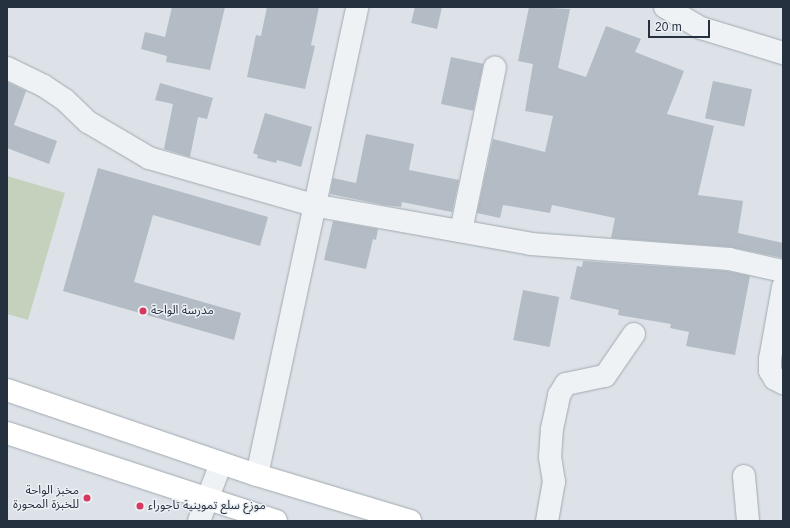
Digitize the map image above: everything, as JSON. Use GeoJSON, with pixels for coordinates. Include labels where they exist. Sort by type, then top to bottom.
{"type":"FeatureCollection","features":[{"type":"Feature","properties":{"kind":"main road"},"geometry":{"type":"LineString","coordinates":[[7,390],[257,475],[410,521]]}},
{"type":"Feature","properties":{"kind":"main road"},"geometry":{"type":"LineString","coordinates":[[7,433],[207,500],[276,521]]}},
{"type":"Feature","properties":{"kind":"street"},"geometry":{"type":"LineString","coordinates":[[257,475],[313,205],[357,7]]}},
{"type":"Feature","properties":{"kind":"street"},"geometry":{"type":"LineString","coordinates":[[665,7],[701,28],[783,53]]}},
{"type":"Feature","properties":{"kind":"street"},"geometry":{"type":"LineString","coordinates":[[461,231],[495,67]]}},
{"type":"Feature","properties":{"kind":"street"},"geometry":{"type":"LineString","coordinates":[[7,68],[44,86],[88,122],[149,158],[313,205],[532,244],[729,259],[783,272]]}},
{"type":"Feature","properties":{"kind":"street"},"geometry":{"type":"LineString","coordinates":[[783,288],[770,359],[770,370],[775,379],[783,383]]}},
{"type":"Feature","properties":{"kind":"street"},"geometry":{"type":"LineString","coordinates":[[547,521],[554,482],[550,457],[552,430],[560,395],[566,384],[605,376],[634,334]]}},
{"type":"Feature","properties":{"kind":"street"},"geometry":{"type":"LineString","coordinates":[[199,521],[221,463]]}},
{"type":"Feature","properties":{"kind":"street"},"geometry":{"type":"LineString","coordinates":[[744,476],[748,521]]}},
{"type":"Feature","properties":{"kind":"green space"},"geometry":{"type":"Polygon","coordinates":[[[7,176],[65,193],[28,320],[7,314],[7,176]]]}},
{"type":"Feature","properties":{"kind":"building"},"geometry":{"type":"Polygon","coordinates":[[[172,7],[225,7],[210,70],[166,62],[167,56],[141,49],[145,32],[165,37],[172,7]]]}},
{"type":"Feature","properties":{"kind":"building"},"geometry":{"type":"Polygon","coordinates":[[[267,7],[319,7],[311,45],[315,46],[305,89],[247,77],[256,35],[261,36],[267,7]]]}},
{"type":"Feature","properties":{"kind":"building"},"geometry":{"type":"Polygon","coordinates":[[[415,7],[442,7],[437,29],[411,23],[415,7]]]}},
{"type":"Feature","properties":{"kind":"building"},"geometry":{"type":"Polygon","coordinates":[[[529,7],[570,9],[558,68],[586,77],[606,26],[641,39],[635,52],[684,71],[667,114],[714,126],[698,195],[743,201],[738,233],[783,243],[783,258],[730,247],[611,238],[615,218],[552,205],[550,213],[503,205],[500,218],[477,213],[493,139],[545,152],[553,116],[525,111],[533,64],[518,61],[529,7]]]}},
{"type":"Feature","properties":{"kind":"building"},"geometry":{"type":"Polygon","coordinates":[[[451,57],[483,64],[473,111],[441,104],[451,57]]]}},
{"type":"Feature","properties":{"kind":"building"},"geometry":{"type":"Polygon","coordinates":[[[713,81],[752,89],[744,126],[705,118],[713,81]]]}},
{"type":"Feature","properties":{"kind":"building"},"geometry":{"type":"Polygon","coordinates":[[[7,82],[26,91],[14,125],[57,141],[49,164],[7,148],[7,82]]]}},
{"type":"Feature","properties":{"kind":"building"},"geometry":{"type":"Polygon","coordinates":[[[160,83],[213,98],[207,119],[198,117],[190,157],[164,149],[173,104],[155,100],[160,83]]]}},
{"type":"Feature","properties":{"kind":"building"},"geometry":{"type":"Polygon","coordinates":[[[265,113],[312,127],[301,167],[277,160],[276,163],[257,158],[258,155],[253,153],[265,113]]]}},
{"type":"Feature","properties":{"kind":"building"},"geometry":{"type":"Polygon","coordinates":[[[366,134],[414,144],[409,170],[459,180],[452,212],[402,202],[401,207],[384,205],[330,194],[333,178],[356,183],[366,134]]]}},
{"type":"Feature","properties":{"kind":"building","name":"مدرسة الواحة"},"geometry":{"type":"Polygon","coordinates":[[[98,168],[268,217],[260,246],[153,215],[134,282],[241,313],[234,340],[63,291],[98,168]]]}},
{"type":"Feature","properties":{"kind":"building"},"geometry":{"type":"Polygon","coordinates":[[[333,221],[378,229],[376,240],[373,239],[366,269],[324,260],[333,221]]]}},
{"type":"Feature","properties":{"kind":"building"},"geometry":{"type":"Polygon","coordinates":[[[583,261],[727,271],[750,276],[735,355],[686,346],[689,332],[670,328],[671,324],[618,315],[619,310],[570,299],[577,266],[582,267],[583,261]]]}},
{"type":"Feature","properties":{"kind":"building"},"geometry":{"type":"Polygon","coordinates":[[[523,290],[559,297],[550,347],[513,340],[523,290]]]}},
{"type":"Feature","properties":{"kind":"place","name":"مدرسة الواحة"},"geometry":{"type":"Point","coordinates":[143,311]}},
{"type":"Feature","properties":{"kind":"place","name":"مخبز الواحة للخبزة المحورة"},"geometry":{"type":"Point","coordinates":[87,498]}},
{"type":"Feature","properties":{"kind":"place","name":"موزع سلع تموينية تاجوراء"},"geometry":{"type":"Point","coordinates":[140,506]}}]}
